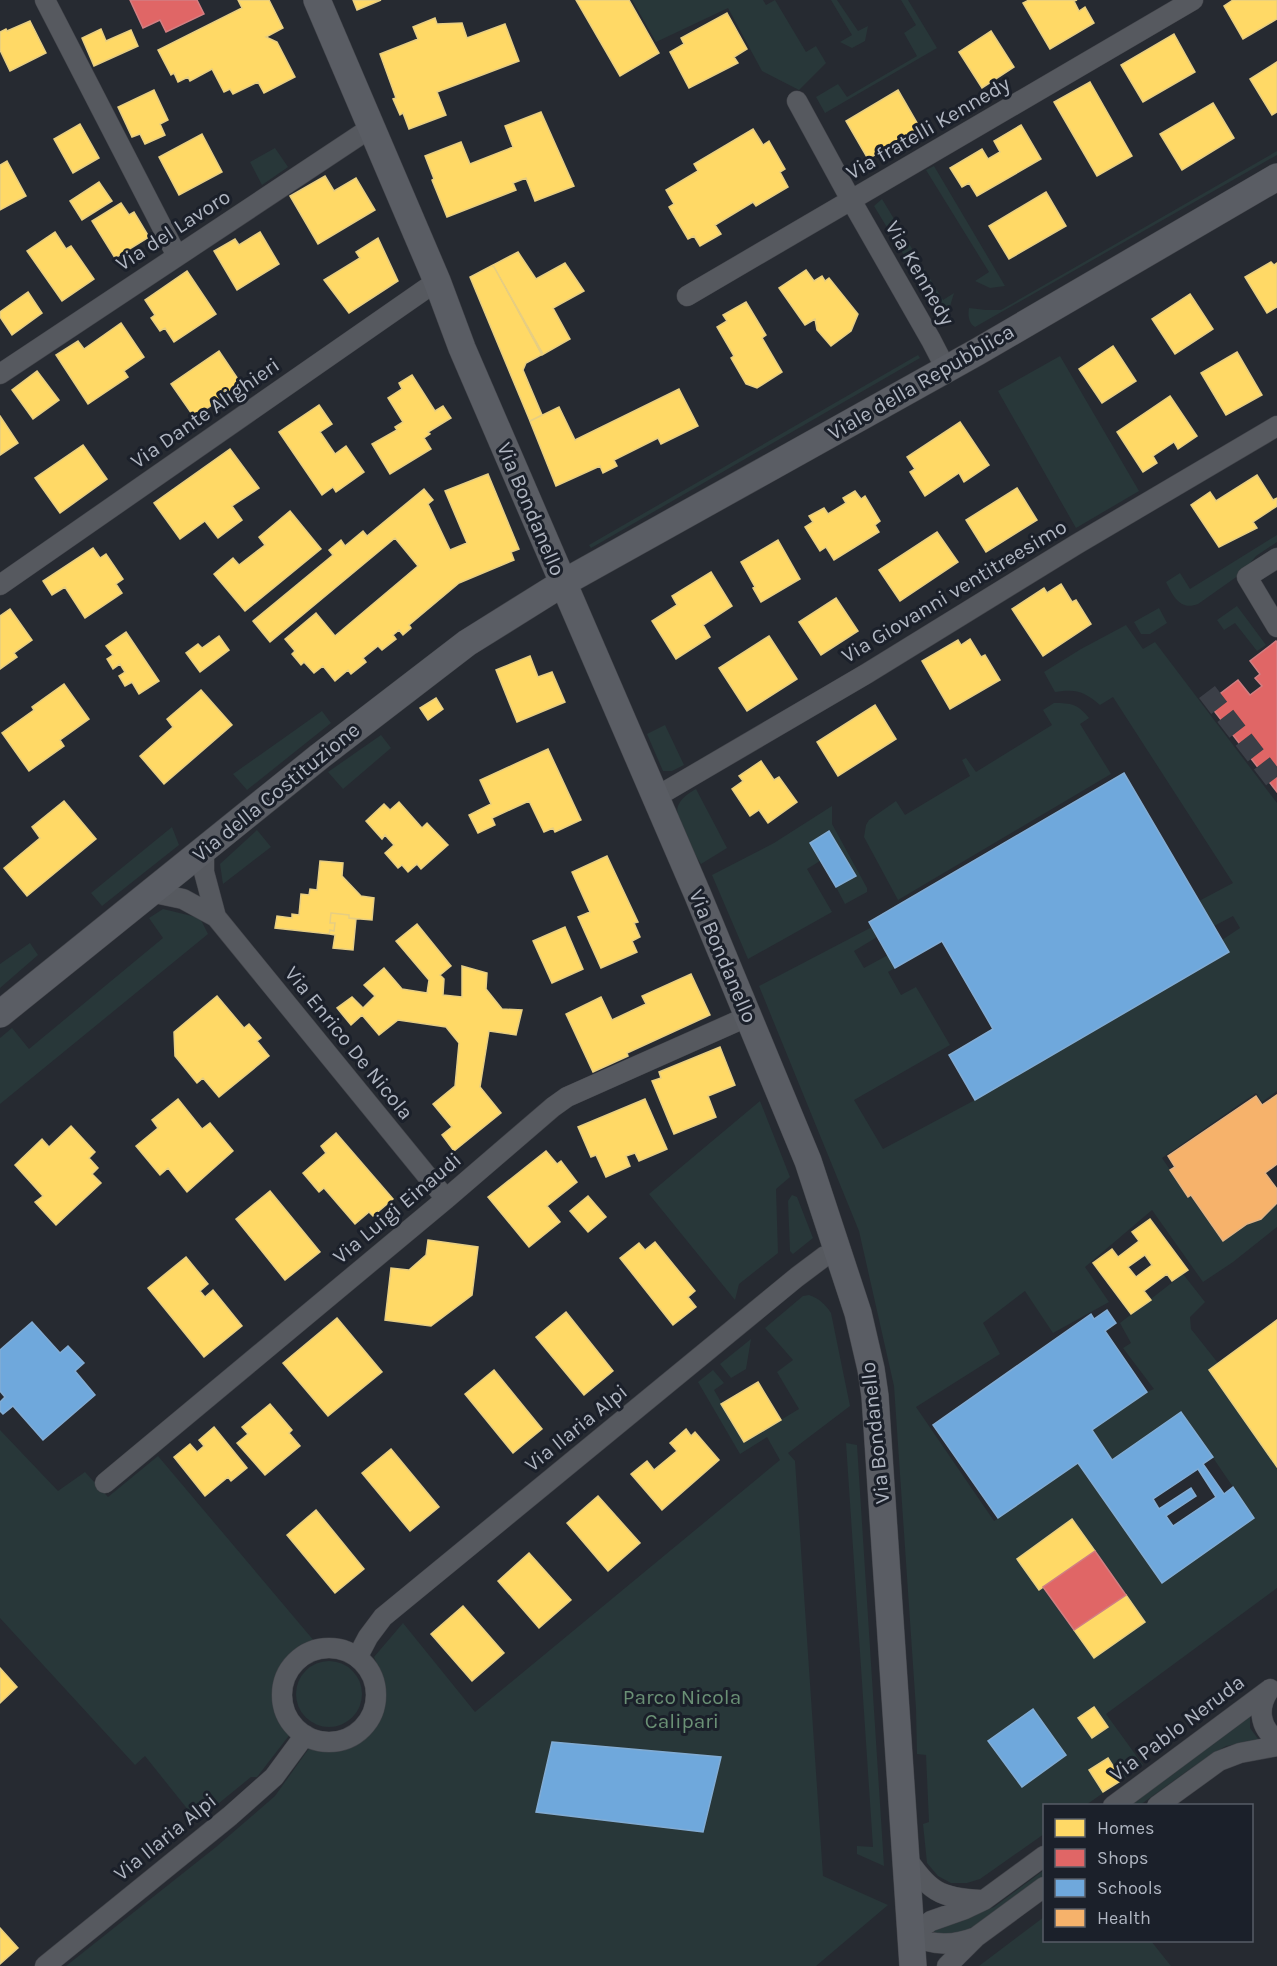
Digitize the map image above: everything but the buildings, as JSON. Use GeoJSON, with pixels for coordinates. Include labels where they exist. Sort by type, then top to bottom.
{"type":"FeatureCollection","features":[{"type":"Feature","properties":{"kind":"street"},"geometry":{"type":"LineString","coordinates":[[45,0],[177,256]]}},
{"type":"Feature","properties":{"kind":"street","name":"Via Bondanello"},"geometry":{"type":"LineString","coordinates":[[317,0],[437,281],[462,348],[749,1016],[808,1161],[858,1313],[875,1396],[913,1966]]}},
{"type":"Feature","properties":{"kind":"street","name":"Via fratelli Kennedy"},"geometry":{"type":"LineString","coordinates":[[687,296],[1193,0]]}},
{"type":"Feature","properties":{"kind":"street","name":"Via Kennedy"},"geometry":{"type":"LineString","coordinates":[[797,101],[946,369]]}},
{"type":"Feature","properties":{"kind":"street","name":"Via del Lavoro"},"geometry":{"type":"LineString","coordinates":[[0,374],[372,127]]}},
{"type":"Feature","properties":{"kind":"street","name":"Viale della Repubblica"},"geometry":{"type":"LineString","coordinates":[[563,583],[946,369],[1277,177]]}},
{"type":"Feature","properties":{"kind":"street","name":"Via Dante Alighieri"},"geometry":{"type":"LineString","coordinates":[[0,585],[437,281]]}},
{"type":"Feature","properties":{"kind":"street","name":"Via Giovanni ventitreesimo"},"geometry":{"type":"LineString","coordinates":[[656,797],[866,674],[1077,544],[1277,426]]}},
{"type":"Feature","properties":{"kind":"street"},"geometry":{"type":"LineString","coordinates":[[1277,558],[1247,577],[1277,627]]}},
{"type":"Feature","properties":{"kind":"street","name":"Via della Costituzione"},"geometry":{"type":"LineString","coordinates":[[0,1014],[320,756],[466,643],[563,583]]}},
{"type":"Feature","properties":{"kind":"street","name":"Via Enrico De Nicola"},"geometry":{"type":"LineString","coordinates":[[204,850],[204,872],[216,917]]}},
{"type":"Feature","properties":{"kind":"street","name":"Via Enrico De Nicola"},"geometry":{"type":"LineString","coordinates":[[150,892],[183,899],[216,917],[446,1199]]}},
{"type":"Feature","properties":{"kind":"street","name":"Via Luigi Einaudi"},"geometry":{"type":"LineString","coordinates":[[105,1484],[553,1107],[567,1097],[749,1016]]}},
{"type":"Feature","properties":{"kind":"street","name":"Via Ilaria Alpi"},"geometry":{"type":"LineString","coordinates":[[358,1656],[368,1637],[383,1617],[797,1277],[825,1256],[839,1253]]}},
{"type":"Feature","properties":{"kind":"street"},"geometry":{"type":"LineString","coordinates":[[319,1648],[339,1648],[358,1656],[369,1669],[376,1685],[376,1703],[370,1719],[360,1731],[348,1739],[333,1742],[319,1741],[305,1736],[285,1713],[282,1684],[288,1670],[301,1656],[319,1648]]}},
{"type":"Feature","properties":{"kind":"street"},"geometry":{"type":"LineString","coordinates":[[1273,1687],[1264,1698],[1261,1718],[1270,1735],[1277,1740]]}},
{"type":"Feature","properties":{"kind":"street","name":"Via Pablo Neruda"},"geometry":{"type":"LineString","coordinates":[[1116,1804],[1273,1687]]}},
{"type":"Feature","properties":{"kind":"street","name":"Via Ilaria Alpi"},"geometry":{"type":"LineString","coordinates":[[45,1966],[239,1808],[274,1777],[305,1736]]}},
{"type":"Feature","properties":{"kind":"street"},"geometry":{"type":"LineString","coordinates":[[1160,1804],[1219,1761],[1240,1753],[1277,1746]]}},
{"type":"Feature","properties":{"kind":"street"},"geometry":{"type":"LineString","coordinates":[[905,1856],[921,1879],[937,1892],[956,1898],[984,1900]]}},
{"type":"Feature","properties":{"kind":"street"},"geometry":{"type":"LineString","coordinates":[[976,1937],[963,1942],[939,1945],[925,1942],[911,1935],[931,1921],[984,1900],[1043,1857]]}},
{"type":"Feature","properties":{"kind":"street"},"geometry":{"type":"LineString","coordinates":[[947,1966],[976,1937],[1043,1888]]}},
{"type":"Feature","properties":{"kind":"green space"},"geometry":{"type":"Polygon","coordinates":[[[632,0],[763,0],[766,5],[775,0],[806,52],[816,46],[826,63],[799,90],[762,71],[728,8],[656,42],[632,0]]]}},
{"type":"Feature","properties":{"kind":"green space"},"geometry":{"type":"Polygon","coordinates":[[[831,0],[837,0],[858,31],[868,26],[865,41],[852,48],[840,42],[852,35],[831,0]]]}},
{"type":"Feature","properties":{"kind":"green space"},"geometry":{"type":"Polygon","coordinates":[[[901,0],[908,0],[937,48],[825,113],[816,97],[838,84],[847,97],[917,56],[904,33],[916,25],[901,0]]]}},
{"type":"Feature","properties":{"kind":"green space"},"geometry":{"type":"Polygon","coordinates":[[[275,148],[288,167],[262,185],[250,162],[275,148]]]}},
{"type":"Feature","properties":{"kind":"green space"},"geometry":{"type":"Polygon","coordinates":[[[1277,151],[1277,155],[975,327],[971,323],[969,308],[1001,310],[1277,151]]]}},
{"type":"Feature","properties":{"kind":"green space"},"geometry":{"type":"Polygon","coordinates":[[[934,166],[1005,286],[990,288],[975,281],[989,272],[926,170],[934,166]]]}},
{"type":"Feature","properties":{"kind":"green space"},"geometry":{"type":"Polygon","coordinates":[[[882,199],[943,300],[954,293],[945,323],[874,206],[882,199]]]}},
{"type":"Feature","properties":{"kind":"green space"},"geometry":{"type":"Polygon","coordinates":[[[918,355],[920,358],[591,548],[589,545],[918,355]]]}},
{"type":"Feature","properties":{"kind":"green space"},"geometry":{"type":"Polygon","coordinates":[[[1060,356],[1139,491],[1076,528],[998,391],[1060,356]]]}},
{"type":"Feature","properties":{"kind":"green space"},"geometry":{"type":"Polygon","coordinates":[[[1277,535],[1277,542],[1256,556],[1242,573],[1198,604],[1192,606],[1182,604],[1174,597],[1166,582],[1180,573],[1190,589],[1277,535]]]}},
{"type":"Feature","properties":{"kind":"green space"},"geometry":{"type":"Polygon","coordinates":[[[1237,606],[1266,645],[1257,651],[1235,623],[1224,630],[1217,620],[1237,606]]]}},
{"type":"Feature","properties":{"kind":"green space"},"geometry":{"type":"Polygon","coordinates":[[[1159,608],[1167,623],[1150,634],[1141,634],[1134,622],[1159,608]]]}},
{"type":"Feature","properties":{"kind":"green space"},"geometry":{"type":"Polygon","coordinates":[[[1126,625],[1143,649],[1155,642],[1277,803],[1277,1091],[1262,1102],[1256,1093],[1162,1158],[1223,1241],[1247,1224],[1261,1219],[1277,1203],[1277,1227],[1233,1262],[1203,1282],[1152,1210],[1085,1267],[1109,1302],[1053,1333],[1025,1291],[983,1323],[1000,1354],[916,1407],[994,1521],[1078,1463],[1162,1583],[1254,1518],[1182,1412],[1112,1460],[1092,1430],[1154,1389],[1123,1348],[1131,1343],[1120,1323],[1183,1274],[1205,1302],[1190,1317],[1191,1329],[1218,1363],[1210,1370],[1277,1467],[1277,1588],[1106,1714],[1143,1765],[1087,1804],[1043,1804],[1043,1835],[980,1879],[967,1883],[951,1883],[938,1876],[927,1863],[923,1824],[929,1822],[926,1755],[917,1754],[916,1709],[894,1386],[859,1231],[759,986],[872,927],[877,937],[854,951],[864,968],[888,955],[895,968],[888,972],[901,995],[916,987],[950,1045],[854,1100],[883,1149],[975,1100],[1229,952],[1222,940],[1240,928],[1233,916],[1214,926],[1199,901],[1233,883],[1113,697],[1100,705],[1079,692],[1055,692],[1044,672],[1126,625]]]}},
{"type":"Feature","properties":{"kind":"green space"},"geometry":{"type":"Polygon","coordinates":[[[1054,703],[1074,705],[1089,718],[1080,724],[1111,774],[898,900],[864,837],[869,820],[896,801],[905,815],[970,776],[962,760],[966,758],[976,772],[1052,725],[1043,710],[1054,703]]]}},
{"type":"Feature","properties":{"kind":"green space"},"geometry":{"type":"Polygon","coordinates":[[[322,711],[331,723],[247,790],[233,774],[322,711]]]}},
{"type":"Feature","properties":{"kind":"green space"},"geometry":{"type":"Polygon","coordinates":[[[665,725],[684,765],[672,771],[663,771],[647,734],[665,725]]]}},
{"type":"Feature","properties":{"kind":"green space"},"geometry":{"type":"Polygon","coordinates":[[[381,735],[391,748],[343,789],[328,772],[381,735]]]}},
{"type":"Feature","properties":{"kind":"green space"},"geometry":{"type":"Polygon","coordinates":[[[696,789],[727,848],[701,864],[685,835],[677,812],[681,801],[696,789]]]}},
{"type":"Feature","properties":{"kind":"green space"},"geometry":{"type":"Polygon","coordinates":[[[832,806],[832,824],[867,888],[867,892],[845,904],[836,887],[856,875],[829,831],[810,843],[820,861],[807,869],[832,912],[748,959],[712,875],[774,843],[832,806]]]}},
{"type":"Feature","properties":{"kind":"green space"},"geometry":{"type":"Polygon","coordinates":[[[172,827],[179,845],[102,906],[91,893],[172,827]]]}},
{"type":"Feature","properties":{"kind":"green space"},"geometry":{"type":"Polygon","coordinates":[[[257,830],[271,847],[223,884],[220,864],[257,830]]]}},
{"type":"Feature","properties":{"kind":"green space"},"geometry":{"type":"Polygon","coordinates":[[[163,909],[200,918],[208,934],[0,1104],[0,1038],[12,1028],[29,1049],[163,938],[149,918],[163,909]]]}},
{"type":"Feature","properties":{"kind":"green space"},"geometry":{"type":"Polygon","coordinates":[[[30,943],[38,955],[0,988],[0,964],[30,943]]]}},
{"type":"Feature","properties":{"kind":"green space"},"geometry":{"type":"Polygon","coordinates":[[[760,1101],[790,1177],[776,1189],[778,1253],[739,1284],[735,1300],[649,1194],[760,1101]]]}},
{"type":"Feature","properties":{"kind":"green space"},"geometry":{"type":"Polygon","coordinates":[[[792,1195],[797,1197],[813,1238],[793,1254],[790,1251],[788,1201],[792,1195]]]}},
{"type":"Feature","properties":{"kind":"green space","name":"Parco Nicola Calipari"},"geometry":{"type":"Polygon","coordinates":[[[809,1295],[822,1302],[831,1313],[850,1406],[788,1453],[795,1461],[823,1876],[888,1905],[816,1966],[66,1966],[216,1847],[275,1796],[310,1747],[335,1751],[356,1743],[372,1731],[382,1711],[385,1683],[374,1657],[403,1623],[475,1712],[780,1460],[767,1437],[740,1454],[698,1382],[713,1370],[724,1383],[714,1390],[744,1442],[799,1409],[777,1372],[793,1360],[765,1328],[803,1296],[809,1295]]]}},
{"type":"Feature","properties":{"kind":"green space"},"geometry":{"type":"Polygon","coordinates":[[[751,1339],[746,1369],[731,1378],[720,1364],[751,1339]]]}},
{"type":"Feature","properties":{"kind":"green space"},"geometry":{"type":"Polygon","coordinates":[[[0,1430],[58,1491],[85,1472],[108,1497],[158,1456],[315,1642],[290,1655],[283,1664],[275,1684],[275,1705],[284,1725],[291,1733],[257,1777],[251,1777],[197,1821],[145,1756],[135,1765],[0,1618],[0,1430]]]}},
{"type":"Feature","properties":{"kind":"green space"},"geometry":{"type":"Polygon","coordinates":[[[846,1443],[857,1445],[884,1866],[857,1854],[857,1846],[873,1847],[846,1443]]]}},
{"type":"Feature","properties":{"kind":"green space"},"geometry":{"type":"Polygon","coordinates":[[[329,1661],[342,1663],[352,1671],[360,1681],[362,1694],[360,1707],[352,1717],[342,1725],[329,1727],[316,1725],[306,1717],[298,1707],[296,1694],[298,1681],[306,1671],[316,1663],[329,1661]]]}},
{"type":"Feature","properties":{"kind":"green space"},"geometry":{"type":"Polygon","coordinates":[[[1250,1714],[1250,1728],[1259,1740],[1226,1746],[1141,1804],[1133,1804],[1250,1714]]]}},
{"type":"Feature","properties":{"kind":"green space"},"geometry":{"type":"Polygon","coordinates":[[[1043,1871],[1043,1879],[999,1912],[967,1930],[935,1940],[929,1928],[962,1920],[994,1907],[1043,1871]]]}},
{"type":"Feature","properties":{"kind":"green space"},"geometry":{"type":"Polygon","coordinates":[[[1043,1918],[1043,1942],[1152,1942],[1171,1966],[979,1966],[1043,1918]]]}},
{"type":"Feature","properties":{"kind":"tunnel"},"geometry":{"type":"LineString","coordinates":[[1207,692],[1277,783]]}}]}
